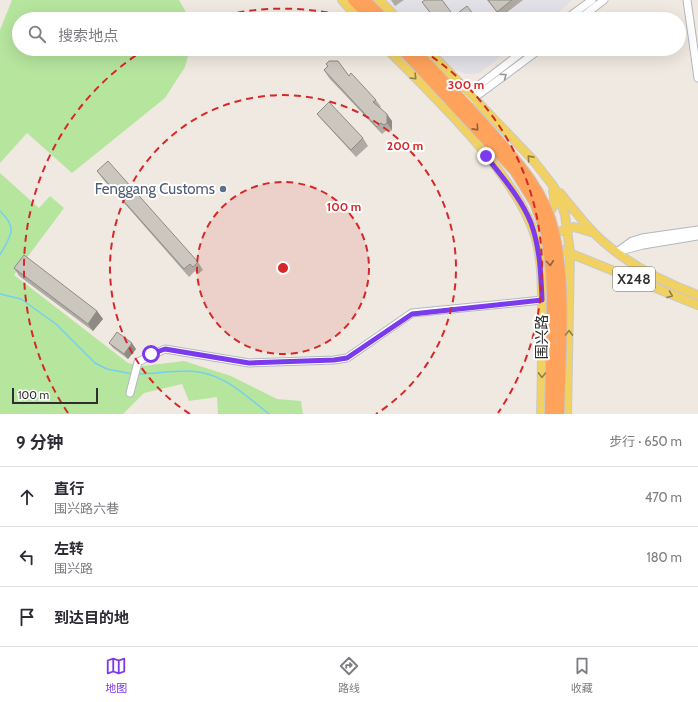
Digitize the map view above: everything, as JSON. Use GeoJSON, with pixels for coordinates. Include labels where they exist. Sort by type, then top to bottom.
{"type":"FeatureCollection","features":[{"type":"Feature","properties":{"kind":"highway"},"geometry":{"type":"LineString","coordinates":[[353,0],[365,12]]}},
{"type":"Feature","properties":{"kind":"highway"},"geometry":{"type":"LineString","coordinates":[[365,0],[377,12]]}},
{"type":"Feature","properties":{"kind":"highway"},"geometry":{"type":"LineString","coordinates":[[408,56],[515,171],[535,203],[546,233],[551,271],[550,414]]}},
{"type":"Feature","properties":{"kind":"highway"},"geometry":{"type":"LineString","coordinates":[[420,56],[522,166],[542,199],[554,231],[559,270],[561,296],[559,414]]}},
{"type":"Feature","properties":{"kind":"main road"},"geometry":{"type":"LineString","coordinates":[[342,0],[353,12]]}},
{"type":"Feature","properties":{"kind":"main road"},"geometry":{"type":"LineString","coordinates":[[379,0],[391,12]]}},
{"type":"Feature","properties":{"kind":"main road","name":"围兴路"},"geometry":{"type":"LineString","coordinates":[[394,56],[449,114],[486,156],[523,207],[536,240],[542,300],[541,414]]}},
{"type":"Feature","properties":{"kind":"main road","name":"围兴路"},"geometry":{"type":"LineString","coordinates":[[434,56],[544,174],[560,199],[568,228],[570,252],[567,414]]}},
{"type":"Feature","properties":{"kind":"main road"},"geometry":{"type":"LineString","coordinates":[[523,207],[532,215],[537,217],[549,213],[553,208],[555,203],[553,191],[544,174]]}},
{"type":"Feature","properties":{"kind":"main road"},"geometry":{"type":"LineString","coordinates":[[544,174],[594,233]]}},
{"type":"Feature","properties":{"kind":"main road","name":"X248"},"geometry":{"type":"LineString","coordinates":[[536,240],[568,228],[581,228],[594,233],[616,252],[655,278],[698,295]]}},
{"type":"Feature","properties":{"kind":"main road","name":"X248"},"geometry":{"type":"LineString","coordinates":[[536,240],[570,252],[698,305]]}},
{"type":"Feature","properties":{"kind":"street"},"geometry":{"type":"LineString","coordinates":[[576,12],[592,0]]}},
{"type":"Feature","properties":{"kind":"street"},"geometry":{"type":"LineString","coordinates":[[588,12],[604,0]]}},
{"type":"Feature","properties":{"kind":"street"},"geometry":{"type":"LineString","coordinates":[[687,0],[698,78]]}},
{"type":"Feature","properties":{"kind":"street"},"geometry":{"type":"LineString","coordinates":[[449,114],[469,92],[517,56]]}},
{"type":"Feature","properties":{"kind":"street"},"geometry":{"type":"LineString","coordinates":[[449,114],[474,98],[531,56]]}},
{"type":"Feature","properties":{"kind":"street"},"geometry":{"type":"LineString","coordinates":[[616,252],[632,241],[642,238],[698,230]]}},
{"type":"Feature","properties":{"kind":"street"},"geometry":{"type":"LineString","coordinates":[[616,252],[643,245],[698,236]]}},
{"type":"Feature","properties":{"kind":"street"},"geometry":{"type":"LineString","coordinates":[[131,389],[138,362],[165,349],[249,363],[334,360],[347,358],[412,314],[542,300]]}},
{"type":"Feature","properties":{"kind":"shaded area"},"geometry":{"type":"Polygon","coordinates":[[[386,0],[573,0],[558,12],[398,12],[386,0]]]}},
{"type":"Feature","properties":{"kind":"shaded area"},"geometry":{"type":"Polygon","coordinates":[[[441,56],[501,56],[480,73],[466,74],[453,69],[441,56]]]}},
{"type":"Feature","properties":{"kind":"green space"},"geometry":{"type":"Polygon","coordinates":[[[12,0],[179,0],[186,12],[12,12],[12,56],[188,56],[185,67],[165,98],[72,173],[27,133],[0,163],[0,30],[12,0]]]}},
{"type":"Feature","properties":{"kind":"green space"},"geometry":{"type":"Polygon","coordinates":[[[0,173],[39,208],[50,196],[64,208],[14,275],[128,363],[143,366],[184,361],[231,376],[277,399],[301,401],[303,414],[218,414],[217,397],[189,401],[182,384],[144,393],[123,414],[0,414],[0,173]]]}},
{"type":"Feature","properties":{"kind":"building"},"geometry":{"type":"Polygon","coordinates":[[[425,0],[442,0],[451,12],[430,12],[422,2],[425,0]]]}},
{"type":"Feature","properties":{"kind":"building"},"geometry":{"type":"Polygon","coordinates":[[[488,0],[512,0],[497,12],[488,0]]]}},
{"type":"Feature","properties":{"kind":"building"},"geometry":{"type":"Polygon","coordinates":[[[467,6],[472,12],[459,12],[467,6]]]}},
{"type":"Feature","properties":{"kind":"building"},"geometry":{"type":"Polygon","coordinates":[[[329,61],[338,61],[349,76],[351,73],[376,100],[373,102],[387,114],[387,123],[384,125],[381,123],[377,127],[324,70],[328,66],[326,64],[329,61]]]}},
{"type":"Feature","properties":{"kind":"building"},"geometry":{"type":"Polygon","coordinates":[[[329,102],[363,138],[351,150],[317,114],[329,102]]]}},
{"type":"Feature","properties":{"kind":"building"},"geometry":{"type":"Polygon","coordinates":[[[108,161],[198,262],[193,267],[190,264],[184,269],[97,171],[108,161]]]}},
{"type":"Feature","properties":{"kind":"building"},"geometry":{"type":"Polygon","coordinates":[[[24,255],[97,311],[88,324],[14,268],[24,255]]]}},
{"type":"Feature","properties":{"kind":"building"},"geometry":{"type":"Polygon","coordinates":[[[117,332],[132,343],[124,354],[109,343],[117,332]]]}},
{"type":"Feature","properties":{"kind":"waterway"},"geometry":{"type":"LineString","coordinates":[[0,211],[6,217],[11,228],[11,233],[0,255]]}},
{"type":"Feature","properties":{"kind":"waterway"},"geometry":{"type":"LineString","coordinates":[[0,294],[21,299],[56,324],[95,363],[107,369],[133,374]]}},
{"type":"Feature","properties":{"kind":"waterway"},"geometry":{"type":"LineString","coordinates":[[137,374],[173,371],[210,374],[241,391],[269,414]]}},
{"type":"Feature","properties":{"kind":"place","name":"Fenggang Customs"},"geometry":{"type":"Point","coordinates":[223,189]}},
{"type":"Feature","properties":{"kind":"route"},"geometry":{"type":"LineString","coordinates":[[151,354],[165,349],[249,363],[334,360],[347,358],[399,321],[412,314],[542,300],[539,259],[536,240],[530,223],[523,207],[486,156]]}}]}
